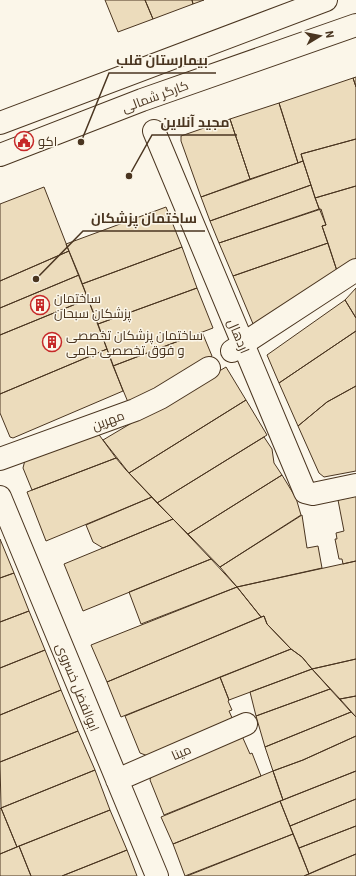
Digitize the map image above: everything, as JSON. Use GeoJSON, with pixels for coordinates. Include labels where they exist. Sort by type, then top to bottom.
{"type":"FeatureCollection","features":[{"type":"Feature","properties":{"kind":"street"},"geometry":{"type":"LineString","coordinates":[[0,123],[326,0]]}},
{"type":"Feature","properties":{"kind":"street","name":"کارگر شمالی"},"geometry":{"type":"LineString","coordinates":[[0,155],[142,100],[356,25]]}},
{"type":"Feature","properties":{"kind":"street","name":"اردهال"},"geometry":{"type":"LineString","coordinates":[[154,131],[237,348],[305,492],[313,494],[356,485]]}},
{"type":"Feature","properties":{"kind":"street"},"geometry":{"type":"LineString","coordinates":[[237,348],[356,270]]}},
{"type":"Feature","properties":{"kind":"street","name":"مهرین"},"geometry":{"type":"LineString","coordinates":[[0,459],[135,410],[160,398],[209,368]]}},
{"type":"Feature","properties":{"kind":"street","name":"ابوالفضل خسروی"},"geometry":{"type":"LineString","coordinates":[[0,497],[157,876]]}},
{"type":"Feature","properties":{"kind":"street","name":"مینا"},"geometry":{"type":"LineString","coordinates":[[117,780],[246,724]]}},
{"type":"Feature","properties":{"kind":"building"},"geometry":{"type":"Polygon","coordinates":[[[105,0],[145,0],[153,19],[118,32],[105,0]]]}},
{"type":"Feature","properties":{"kind":"building"},"geometry":{"type":"Polygon","coordinates":[[[145,0],[192,0],[193,4],[153,19],[145,0]]]}},
{"type":"Feature","properties":{"kind":"building"},"geometry":{"type":"Polygon","coordinates":[[[192,0],[204,0],[193,4],[192,0]]]}},
{"type":"Feature","properties":{"kind":"building"},"geometry":{"type":"Polygon","coordinates":[[[356,77],[356,87],[353,78],[356,77]]]}},
{"type":"Feature","properties":{"kind":"building"},"geometry":{"type":"Polygon","coordinates":[[[353,78],[356,87],[356,139],[301,154],[303,161],[298,163],[279,103],[353,78]]]}},
{"type":"Feature","properties":{"kind":"building"},"geometry":{"type":"Polygon","coordinates":[[[279,103],[298,163],[250,179],[230,119],[279,103]]]}},
{"type":"Feature","properties":{"kind":"building"},"geometry":{"type":"Polygon","coordinates":[[[230,119],[250,179],[201,197],[181,141],[181,136],[230,119]]]}},
{"type":"Feature","properties":{"kind":"building"},"geometry":{"type":"Polygon","coordinates":[[[356,139],[356,186],[315,198],[301,154],[356,139]]]}},
{"type":"Feature","properties":{"kind":"building"},"geometry":{"type":"Polygon","coordinates":[[[303,161],[311,185],[210,221],[201,197],[303,161]]]}},
{"type":"Feature","properties":{"kind":"building"},"geometry":{"type":"Polygon","coordinates":[[[311,185],[319,209],[219,243],[210,221],[311,185]]]}},
{"type":"Feature","properties":{"kind":"building"},"geometry":{"type":"Polygon","coordinates":[[[356,186],[356,263],[338,274],[322,226],[326,225],[315,198],[356,186]]]}},
{"type":"Feature","properties":{"kind":"building"},"geometry":{"type":"Polygon","coordinates":[[[44,187],[69,251],[0,281],[0,204],[44,187]]]}},
{"type":"Feature","properties":{"kind":"building"},"geometry":{"type":"Polygon","coordinates":[[[166,207],[182,247],[82,284],[66,244],[166,207]]]}},
{"type":"Feature","properties":{"kind":"building"},"geometry":{"type":"Polygon","coordinates":[[[321,209],[326,225],[322,226],[328,243],[233,276],[219,243],[321,209]]]}},
{"type":"Feature","properties":{"kind":"building"},"geometry":{"type":"Polygon","coordinates":[[[328,243],[338,274],[256,331],[233,276],[328,243]]]}},
{"type":"Feature","properties":{"kind":"building"},"geometry":{"type":"Polygon","coordinates":[[[182,247],[197,288],[98,324],[82,284],[182,247]]]}},
{"type":"Feature","properties":{"kind":"building"},"geometry":{"type":"Polygon","coordinates":[[[69,251],[79,275],[0,308],[0,281],[69,251]]]}},
{"type":"Feature","properties":{"kind":"building","name":"ساختمان پزشکان سبحان"},"geometry":{"type":"Polygon","coordinates":[[[79,275],[88,299],[0,335],[0,308],[79,275]]]}},
{"type":"Feature","properties":{"kind":"building"},"geometry":{"type":"Polygon","coordinates":[[[197,288],[213,328],[113,366],[98,324],[197,288]]]}},
{"type":"Feature","properties":{"kind":"building"},"geometry":{"type":"Polygon","coordinates":[[[356,288],[356,318],[345,300],[356,288]]]}},
{"type":"Feature","properties":{"kind":"building","name":"ساختمان پزشکان تخصصی و فوق تخصصی جامی"},"geometry":{"type":"Polygon","coordinates":[[[88,299],[107,349],[0,394],[0,335],[88,299]]]}},
{"type":"Feature","properties":{"kind":"building"},"geometry":{"type":"Polygon","coordinates":[[[345,300],[356,318],[356,331],[279,383],[267,355],[345,300]]]}},
{"type":"Feature","properties":{"kind":"building"},"geometry":{"type":"Polygon","coordinates":[[[356,331],[356,386],[327,402],[298,426],[279,383],[356,331]]]}},
{"type":"Feature","properties":{"kind":"building"},"geometry":{"type":"Polygon","coordinates":[[[202,332],[212,356],[176,381],[130,407],[113,366],[202,332]]]}},
{"type":"Feature","properties":{"kind":"building"},"geometry":{"type":"Polygon","coordinates":[[[107,349],[123,391],[13,438],[10,437],[0,413],[0,394],[107,349]]]}},
{"type":"Feature","properties":{"kind":"building"},"geometry":{"type":"Polygon","coordinates":[[[226,367],[246,400],[129,473],[103,440],[226,367]]]}},
{"type":"Feature","properties":{"kind":"building"},"geometry":{"type":"Polygon","coordinates":[[[356,386],[356,471],[324,477],[319,473],[298,426],[327,402],[356,386]]]}},
{"type":"Feature","properties":{"kind":"building"},"geometry":{"type":"Polygon","coordinates":[[[246,400],[267,435],[157,503],[129,473],[246,400]]]}},
{"type":"Feature","properties":{"kind":"building"},"geometry":{"type":"Polygon","coordinates":[[[97,432],[116,458],[32,490],[23,468],[25,460],[97,432]]]}},
{"type":"Feature","properties":{"kind":"building"},"geometry":{"type":"Polygon","coordinates":[[[264,437],[272,449],[274,463],[282,475],[188,534],[157,503],[264,437]]]}},
{"type":"Feature","properties":{"kind":"building"},"geometry":{"type":"Polygon","coordinates":[[[116,458],[152,497],[46,541],[27,492],[116,458]]]}},
{"type":"Feature","properties":{"kind":"building"},"geometry":{"type":"Polygon","coordinates":[[[282,475],[296,498],[301,515],[220,567],[188,534],[282,475]]]}},
{"type":"Feature","properties":{"kind":"building"},"geometry":{"type":"Polygon","coordinates":[[[356,496],[356,561],[343,564],[342,559],[339,559],[335,539],[337,539],[336,533],[344,531],[338,500],[356,496]]]}},
{"type":"Feature","properties":{"kind":"building"},"geometry":{"type":"Polygon","coordinates":[[[152,497],[173,519],[103,548],[93,542],[86,525],[152,497]]]}},
{"type":"Feature","properties":{"kind":"building"},"geometry":{"type":"Polygon","coordinates":[[[302,515],[307,548],[318,546],[322,568],[237,587],[220,567],[302,515]]]}},
{"type":"Feature","properties":{"kind":"building"},"geometry":{"type":"Polygon","coordinates":[[[173,519],[211,559],[83,611],[64,564],[173,519]]]}},
{"type":"Feature","properties":{"kind":"building"},"geometry":{"type":"Polygon","coordinates":[[[0,539],[14,573],[0,578],[0,539]]]}},
{"type":"Feature","properties":{"kind":"building"},"geometry":{"type":"Polygon","coordinates":[[[211,559],[237,587],[141,624],[129,592],[211,559]]]}},
{"type":"Feature","properties":{"kind":"building"},"geometry":{"type":"Polygon","coordinates":[[[356,561],[356,659],[312,669],[302,657],[291,649],[267,624],[264,616],[261,617],[237,587],[356,561]]]}},
{"type":"Feature","properties":{"kind":"building"},"geometry":{"type":"Polygon","coordinates":[[[14,573],[29,611],[0,622],[0,578],[14,573]]]}},
{"type":"Feature","properties":{"kind":"building"},"geometry":{"type":"Polygon","coordinates":[[[237,587],[261,617],[107,682],[91,645],[237,587]]]}},
{"type":"Feature","properties":{"kind":"building"},"geometry":{"type":"Polygon","coordinates":[[[29,611],[45,650],[0,668],[0,622],[29,611]]]}},
{"type":"Feature","properties":{"kind":"building"},"geometry":{"type":"Polygon","coordinates":[[[264,616],[267,624],[291,649],[121,717],[107,682],[264,616]]]}},
{"type":"Feature","properties":{"kind":"building"},"geometry":{"type":"Polygon","coordinates":[[[291,649],[302,657],[312,669],[229,700],[220,677],[291,649]]]}},
{"type":"Feature","properties":{"kind":"building"},"geometry":{"type":"Polygon","coordinates":[[[45,650],[61,690],[0,715],[0,668],[45,650]]]}},
{"type":"Feature","properties":{"kind":"building"},"geometry":{"type":"Polygon","coordinates":[[[356,659],[356,696],[340,699],[312,669],[356,659]]]}},
{"type":"Feature","properties":{"kind":"building"},"geometry":{"type":"Polygon","coordinates":[[[312,669],[330,689],[256,716],[250,692],[312,669]]]}},
{"type":"Feature","properties":{"kind":"building"},"geometry":{"type":"Polygon","coordinates":[[[220,677],[229,700],[228,701],[232,710],[229,711],[233,720],[148,756],[140,753],[125,716],[220,677]]]}},
{"type":"Feature","properties":{"kind":"building"},"geometry":{"type":"Polygon","coordinates":[[[330,689],[351,712],[265,747],[256,716],[330,689]]]}},
{"type":"Feature","properties":{"kind":"building"},"geometry":{"type":"Polygon","coordinates":[[[61,690],[78,731],[0,762],[0,715],[61,690]]]}},
{"type":"Feature","properties":{"kind":"building"},"geometry":{"type":"Polygon","coordinates":[[[356,696],[356,717],[340,699],[356,696]]]}},
{"type":"Feature","properties":{"kind":"building"},"geometry":{"type":"Polygon","coordinates":[[[351,712],[356,717],[356,736],[303,760],[273,771],[265,747],[351,712]]]}},
{"type":"Feature","properties":{"kind":"building"},"geometry":{"type":"Polygon","coordinates":[[[78,731],[95,770],[1,808],[0,762],[78,731]]]}},
{"type":"Feature","properties":{"kind":"building"},"geometry":{"type":"Polygon","coordinates":[[[242,736],[250,754],[252,753],[261,776],[164,815],[150,780],[152,773],[242,736]]]}},
{"type":"Feature","properties":{"kind":"building"},"geometry":{"type":"Polygon","coordinates":[[[356,736],[356,771],[283,800],[273,771],[303,760],[356,736]]]}},
{"type":"Feature","properties":{"kind":"building"},"geometry":{"type":"Polygon","coordinates":[[[95,770],[110,810],[17,847],[1,808],[95,770]]]}},
{"type":"Feature","properties":{"kind":"building"},"geometry":{"type":"Polygon","coordinates":[[[273,771],[283,800],[173,844],[161,817],[273,771]]]}},
{"type":"Feature","properties":{"kind":"building"},"geometry":{"type":"Polygon","coordinates":[[[356,771],[356,799],[290,826],[280,801],[356,771]]]}},
{"type":"Feature","properties":{"kind":"building"},"geometry":{"type":"Polygon","coordinates":[[[356,799],[356,826],[299,848],[290,826],[356,799]]]}},
{"type":"Feature","properties":{"kind":"building"},"geometry":{"type":"Polygon","coordinates":[[[280,801],[293,834],[185,876],[173,844],[280,801]]]}},
{"type":"Feature","properties":{"kind":"building"},"geometry":{"type":"Polygon","coordinates":[[[1,808],[17,847],[0,854],[0,809],[1,808]]]}},
{"type":"Feature","properties":{"kind":"building"},"geometry":{"type":"Polygon","coordinates":[[[110,810],[127,850],[62,876],[31,876],[19,846],[110,810]]]}},
{"type":"Feature","properties":{"kind":"building"},"geometry":{"type":"Polygon","coordinates":[[[356,826],[356,854],[309,874],[299,848],[356,826]]]}},
{"type":"Feature","properties":{"kind":"building"},"geometry":{"type":"Polygon","coordinates":[[[293,834],[309,874],[304,876],[187,876],[293,834]]]}},
{"type":"Feature","properties":{"kind":"building"},"geometry":{"type":"Polygon","coordinates":[[[19,846],[31,876],[0,876],[0,854],[19,846]]]}},
{"type":"Feature","properties":{"kind":"building"},"geometry":{"type":"Polygon","coordinates":[[[127,850],[137,876],[62,876],[105,859],[127,850]]]}},
{"type":"Feature","properties":{"kind":"building"},"geometry":{"type":"Polygon","coordinates":[[[356,854],[356,876],[304,876],[322,868],[356,854]]]}},
{"type":"Feature","properties":{"kind":"place","name":"اکو"},"geometry":{"type":"Point","coordinates":[24,141]}},
{"type":"Feature","properties":{"kind":"place","name":"بیمارستان قلب"},"geometry":{"type":"Point","coordinates":[81,142]}},
{"type":"Feature","properties":{"kind":"place","name":"مجید آنلاین"},"geometry":{"type":"Point","coordinates":[129,176]}},
{"type":"Feature","properties":{"kind":"place","name":"ساختمان پزشکان"},"geometry":{"type":"Point","coordinates":[36,279]}},
{"type":"Feature","properties":{"kind":"place","name":"ساختمان پزشکان سبحان"},"geometry":{"type":"Point","coordinates":[40,305]}},
{"type":"Feature","properties":{"kind":"place","name":"ساختمان پزشکان تخصصی و فوق تخصصی جامی"},"geometry":{"type":"Point","coordinates":[52,342]}}]}
